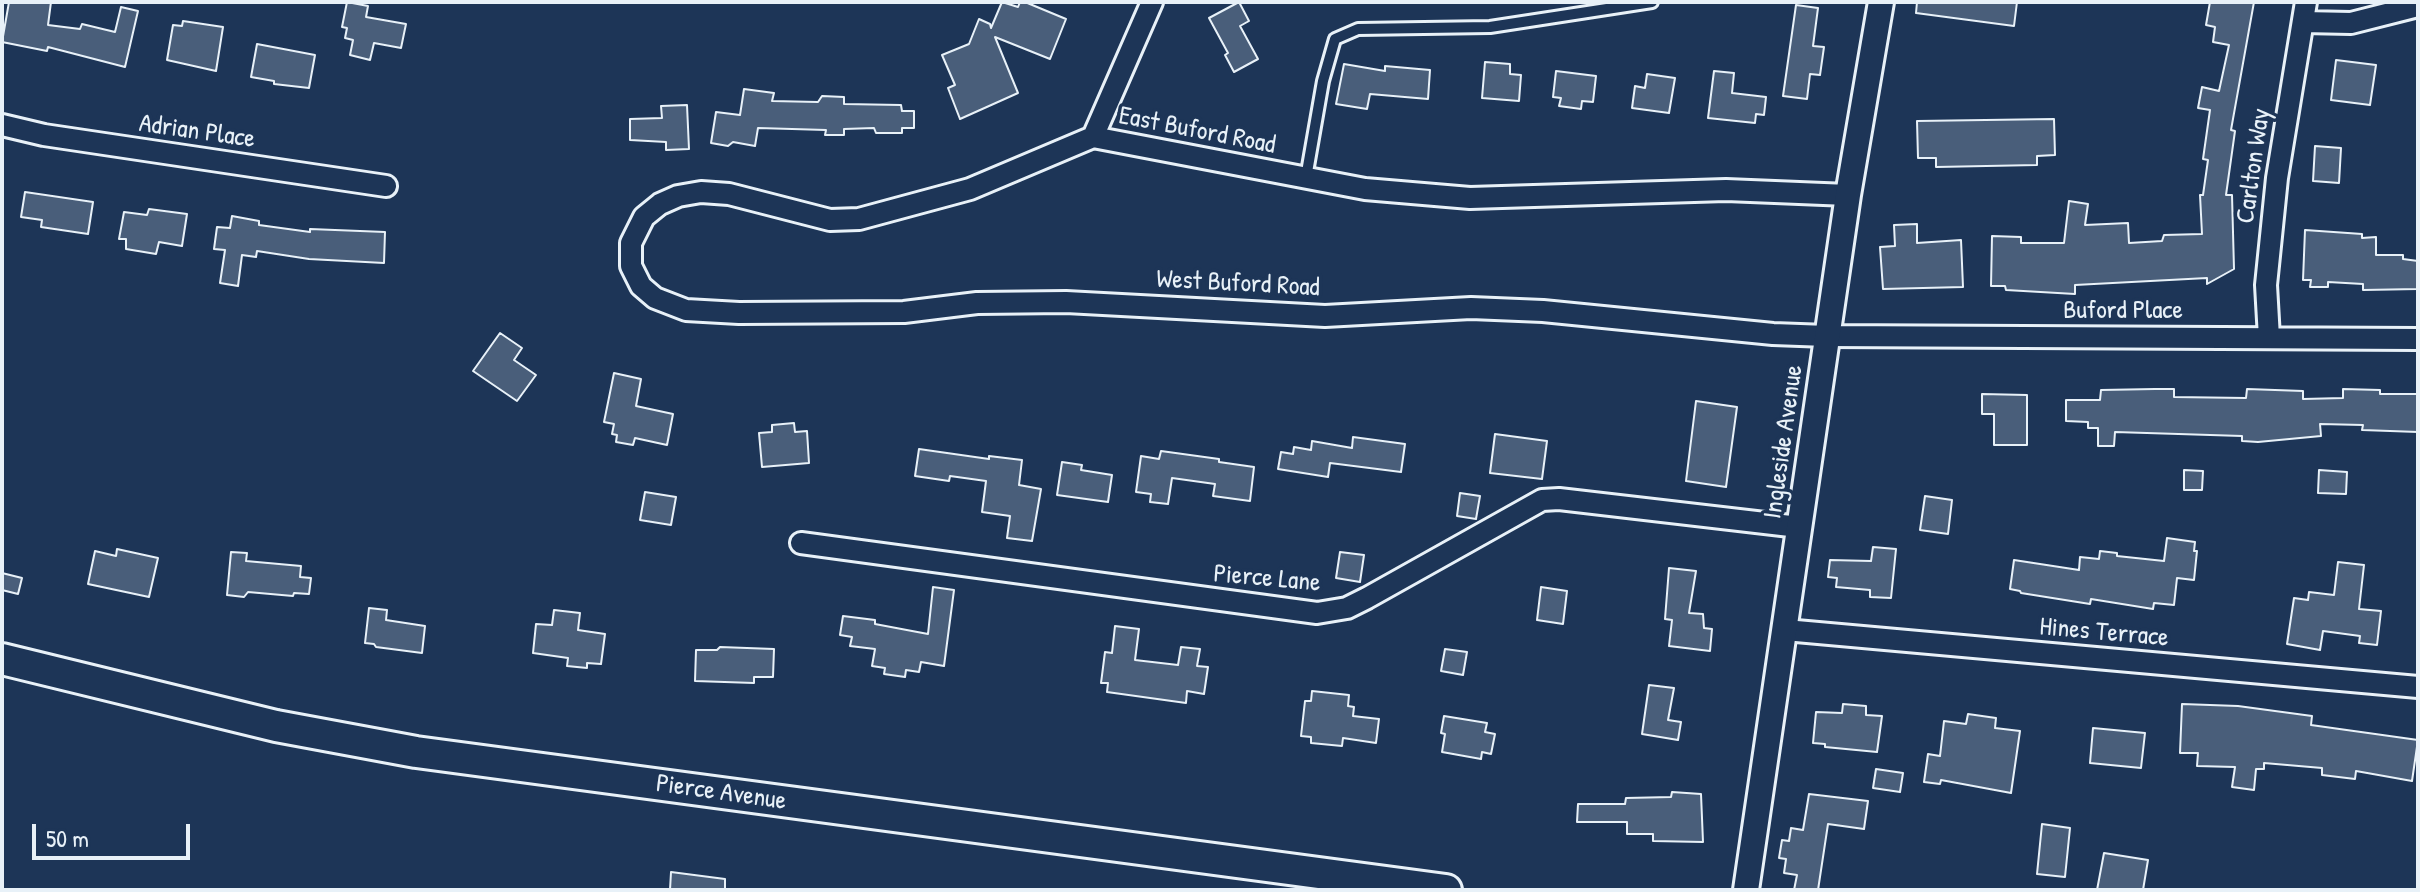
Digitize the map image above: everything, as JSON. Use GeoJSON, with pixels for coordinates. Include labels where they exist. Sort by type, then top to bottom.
{"type":"FeatureCollection","features":[{"type":"Feature","properties":{"kind":"main road","name":"Pierce Avenue"},"geometry":{"type":"LineString","coordinates":[[2,659],[276,726],[416,752],[1446,890]]}},
{"type":"Feature","properties":{"kind":"street"},"geometry":{"type":"LineString","coordinates":[[1093,137],[1152,2]]}},
{"type":"Feature","properties":{"kind":"street","name":"Ingleside Avenue"},"geometry":{"type":"LineString","coordinates":[[1746,890],[1848,195],[1881,2]]}},
{"type":"Feature","properties":{"kind":"street"},"geometry":{"type":"LineString","coordinates":[[2304,12],[2351,23],[2418,6]]}},
{"type":"Feature","properties":{"kind":"street","name":"Carlton Way"},"geometry":{"type":"LineString","coordinates":[[2269,338],[2266,285],[2272,224],[2304,12]]}},
{"type":"Feature","properties":{"kind":"street","name":"Adrian Place"},"geometry":{"type":"LineString","coordinates":[[2,125],[44,135],[386,186]]}},
{"type":"Feature","properties":{"kind":"street","name":"East Buford Road"},"geometry":{"type":"LineString","coordinates":[[649,293],[641,286],[631,266],[631,243],[644,217],[660,204],[678,196],[701,192],[729,194],[830,220],[859,219],[970,189],[1093,137],[1365,189],[1470,198],[1726,190],[1848,195]]}},
{"type":"Feature","properties":{"kind":"street","name":"West Buford Road"},"geometry":{"type":"LineString","coordinates":[[649,293],[686,310],[739,313],[904,312],[977,303],[1129,303],[1325,316],[1471,308],[1543,311],[1773,334],[1827,336]]}},
{"type":"Feature","properties":{"kind":"street","name":"Buford Place"},"geometry":{"type":"LineString","coordinates":[[1827,336],[2418,339]]}},
{"type":"Feature","properties":{"kind":"street","name":"Pierce Lane"},"geometry":{"type":"LineString","coordinates":[[801,543],[1317,613],[1347,608],[1367,598],[1542,500],[1559,499],[1799,527]]}},
{"type":"Feature","properties":{"kind":"street","name":"Hines Terrace"},"geometry":{"type":"LineString","coordinates":[[1785,630],[2418,687]]}},
{"type":"Feature","properties":{"kind":"lane"},"geometry":{"type":"LineString","coordinates":[[1306,178],[1323,81],[1335,39],[1358,29],[1490,27],[1652,2]]}},
{"type":"Feature","properties":{"kind":"building"},"geometry":{"type":"Polygon","coordinates":[[[9,2],[51,2],[48,25],[80,29],[82,24],[115,32],[121,7],[138,11],[125,67],[48,47],[47,51],[2,42],[9,2]]]}},
{"type":"Feature","properties":{"kind":"building"},"geometry":{"type":"Polygon","coordinates":[[[347,2],[368,6],[366,17],[406,24],[401,48],[374,43],[370,60],[350,55],[353,40],[345,38],[347,28],[342,27],[347,2]]]}},
{"type":"Feature","properties":{"kind":"building"},"geometry":{"type":"Polygon","coordinates":[[[1002,2],[1018,7],[1020,2],[1025,2],[1066,19],[1050,59],[995,37],[1018,93],[960,119],[948,88],[955,85],[942,55],[969,44],[979,19],[990,24],[991,28],[1002,2]]]}},
{"type":"Feature","properties":{"kind":"building"},"geometry":{"type":"Polygon","coordinates":[[[1239,2],[1249,21],[1240,26],[1258,59],[1234,72],[1225,55],[1228,53],[1209,18],[1239,2]]]}},
{"type":"Feature","properties":{"kind":"building"},"geometry":{"type":"Polygon","coordinates":[[[1917,2],[2017,2],[2014,26],[1916,13],[1917,2]]]}},
{"type":"Feature","properties":{"kind":"building"},"geometry":{"type":"Polygon","coordinates":[[[2210,2],[2254,2],[2231,130],[2235,131],[2226,195],[2232,195],[2234,269],[2207,284],[2207,278],[2075,285],[2075,294],[2006,290],[2005,286],[1991,286],[1992,236],[2021,237],[2021,243],[2064,243],[2069,201],[2088,204],[2085,225],[2128,223],[2129,243],[2162,241],[2164,235],[2202,234],[2200,195],[2203,195],[2208,160],[2203,159],[2210,110],[2198,108],[2202,87],[2219,91],[2229,45],[2213,42],[2215,27],[2206,25],[2210,2]]]}},
{"type":"Feature","properties":{"kind":"building"},"geometry":{"type":"Polygon","coordinates":[[[1796,5],[1818,8],[1813,46],[1824,47],[1820,75],[1810,74],[1807,99],[1783,96],[1796,5]]]}},
{"type":"Feature","properties":{"kind":"building"},"geometry":{"type":"Polygon","coordinates":[[[183,21],[223,27],[216,71],[167,60],[173,25],[182,26],[183,21]]]}},
{"type":"Feature","properties":{"kind":"building"},"geometry":{"type":"Polygon","coordinates":[[[257,44],[315,55],[309,88],[274,84],[274,81],[251,77],[257,44]]]}},
{"type":"Feature","properties":{"kind":"building"},"geometry":{"type":"Polygon","coordinates":[[[2336,60],[2376,65],[2370,105],[2331,100],[2336,60]]]}},
{"type":"Feature","properties":{"kind":"building"},"geometry":{"type":"Polygon","coordinates":[[[1485,62],[1510,64],[1510,74],[1521,75],[1519,101],[1482,98],[1485,62]]]}},
{"type":"Feature","properties":{"kind":"building"},"geometry":{"type":"Polygon","coordinates":[[[1344,64],[1385,71],[1385,66],[1430,70],[1428,99],[1370,94],[1367,109],[1336,104],[1344,64]]]}},
{"type":"Feature","properties":{"kind":"building"},"geometry":{"type":"Polygon","coordinates":[[[1556,71],[1596,76],[1593,102],[1582,101],[1581,109],[1559,106],[1561,98],[1553,97],[1556,71]]]}},
{"type":"Feature","properties":{"kind":"building"},"geometry":{"type":"Polygon","coordinates":[[[1714,71],[1734,73],[1732,93],[1766,97],[1764,115],[1756,114],[1755,123],[1708,118],[1714,71]]]}},
{"type":"Feature","properties":{"kind":"building"},"geometry":{"type":"Polygon","coordinates":[[[1647,74],[1675,78],[1669,113],[1632,108],[1635,86],[1645,88],[1647,74]]]}},
{"type":"Feature","properties":{"kind":"building"},"geometry":{"type":"Polygon","coordinates":[[[744,89],[774,93],[772,101],[818,102],[822,96],[844,97],[844,104],[901,105],[902,111],[914,111],[914,128],[902,128],[902,133],[876,133],[874,128],[844,129],[844,135],[825,135],[826,130],[758,128],[755,146],[733,142],[728,146],[711,143],[716,112],[740,115],[744,89]]]}},
{"type":"Feature","properties":{"kind":"building"},"geometry":{"type":"Polygon","coordinates":[[[687,105],[689,149],[666,150],[666,142],[630,140],[630,119],[662,118],[661,106],[687,105]]]}},
{"type":"Feature","properties":{"kind":"building"},"geometry":{"type":"Polygon","coordinates":[[[2054,119],[2055,155],[2037,156],[2037,165],[1936,167],[1936,158],[1918,158],[1917,121],[2054,119]]]}},
{"type":"Feature","properties":{"kind":"building"},"geometry":{"type":"Polygon","coordinates":[[[2315,146],[2341,148],[2339,183],[2313,181],[2315,146]]]}},
{"type":"Feature","properties":{"kind":"building"},"geometry":{"type":"Polygon","coordinates":[[[25,192],[93,202],[88,234],[41,227],[42,220],[21,217],[25,192]]]}},
{"type":"Feature","properties":{"kind":"building"},"geometry":{"type":"Polygon","coordinates":[[[149,209],[187,214],[182,246],[159,242],[156,254],[126,249],[126,239],[119,239],[124,212],[147,215],[149,209]]]}},
{"type":"Feature","properties":{"kind":"building"},"geometry":{"type":"Polygon","coordinates":[[[232,216],[259,221],[259,225],[310,232],[310,229],[385,232],[384,263],[309,259],[257,251],[256,257],[242,255],[238,286],[220,283],[225,250],[214,249],[217,227],[230,228],[232,216]]]}},
{"type":"Feature","properties":{"kind":"building"},"geometry":{"type":"Polygon","coordinates":[[[1917,224],[1917,243],[1961,240],[1963,287],[1883,289],[1880,247],[1895,246],[1894,225],[1917,224]]]}},
{"type":"Feature","properties":{"kind":"building"},"geometry":{"type":"Polygon","coordinates":[[[2305,230],[2376,237],[2376,255],[2403,255],[2403,259],[2418,261],[2418,289],[2363,290],[2363,284],[2328,282],[2328,287],[2310,287],[2311,280],[2303,280],[2305,230]]]}},
{"type":"Feature","properties":{"kind":"building"},"geometry":{"type":"Polygon","coordinates":[[[500,333],[522,348],[514,360],[536,375],[517,401],[473,371],[500,333]]]}},
{"type":"Feature","properties":{"kind":"building"},"geometry":{"type":"Polygon","coordinates":[[[614,373],[641,379],[636,406],[673,414],[667,445],[635,438],[633,445],[616,442],[617,435],[612,434],[614,424],[604,422],[614,373]]]}},
{"type":"Feature","properties":{"kind":"building"},"geometry":{"type":"Polygon","coordinates":[[[2174,389],[2174,397],[2246,398],[2247,389],[2303,391],[2303,399],[2343,398],[2343,389],[2380,390],[2380,394],[2418,394],[2418,432],[2362,430],[2363,425],[2320,424],[2321,436],[2258,442],[2242,441],[2242,436],[2115,432],[2114,446],[2098,446],[2098,428],[2088,428],[2088,422],[2066,421],[2066,400],[2100,400],[2101,390],[2174,389]]]}},
{"type":"Feature","properties":{"kind":"building"},"geometry":{"type":"Polygon","coordinates":[[[1982,394],[2027,395],[2027,445],[1994,445],[1994,414],[1982,414],[1982,394]]]}},
{"type":"Feature","properties":{"kind":"building"},"geometry":{"type":"Polygon","coordinates":[[[1696,401],[1737,407],[1726,487],[1686,481],[1696,401]]]}},
{"type":"Feature","properties":{"kind":"building"},"geometry":{"type":"Polygon","coordinates":[[[794,423],[795,432],[807,431],[809,463],[762,467],[759,433],[772,432],[772,425],[794,423]]]}},
{"type":"Feature","properties":{"kind":"building"},"geometry":{"type":"Polygon","coordinates":[[[1495,434],[1547,441],[1542,479],[1490,473],[1495,434]]]}},
{"type":"Feature","properties":{"kind":"building"},"geometry":{"type":"Polygon","coordinates":[[[1353,437],[1405,444],[1401,472],[1330,463],[1328,477],[1278,469],[1281,452],[1293,454],[1294,447],[1311,450],[1312,441],[1352,448],[1353,437]]]}},
{"type":"Feature","properties":{"kind":"building"},"geometry":{"type":"Polygon","coordinates":[[[919,449],[989,459],[989,456],[1022,460],[1019,485],[1041,489],[1032,541],[1007,538],[1010,516],[982,512],[986,481],[950,476],[949,481],[915,476],[919,449]]]}},
{"type":"Feature","properties":{"kind":"building"},"geometry":{"type":"Polygon","coordinates":[[[1161,451],[1254,467],[1250,501],[1213,496],[1215,484],[1172,478],[1168,504],[1150,502],[1151,494],[1136,492],[1141,456],[1159,459],[1161,451]]]}},
{"type":"Feature","properties":{"kind":"building"},"geometry":{"type":"Polygon","coordinates":[[[1062,462],[1082,465],[1081,470],[1112,475],[1108,502],[1057,495],[1062,462]]]}},
{"type":"Feature","properties":{"kind":"building"},"geometry":{"type":"Polygon","coordinates":[[[2184,470],[2203,471],[2202,490],[2184,490],[2184,470]]]}},
{"type":"Feature","properties":{"kind":"building"},"geometry":{"type":"Polygon","coordinates":[[[2319,470],[2347,472],[2346,494],[2318,493],[2319,470]]]}},
{"type":"Feature","properties":{"kind":"building"},"geometry":{"type":"Polygon","coordinates":[[[645,492],[676,497],[671,525],[640,520],[645,492]]]}},
{"type":"Feature","properties":{"kind":"building"},"geometry":{"type":"Polygon","coordinates":[[[1460,493],[1480,496],[1476,519],[1457,516],[1460,493]]]}},
{"type":"Feature","properties":{"kind":"building"},"geometry":{"type":"Polygon","coordinates":[[[1925,496],[1952,500],[1948,534],[1920,530],[1925,496]]]}},
{"type":"Feature","properties":{"kind":"building"},"geometry":{"type":"Polygon","coordinates":[[[2167,538],[2195,542],[2194,551],[2197,551],[2194,580],[2177,578],[2174,605],[2154,603],[2153,609],[2091,599],[2090,604],[2010,589],[2014,560],[2079,570],[2080,557],[2099,559],[2100,551],[2164,561],[2167,538]]]}},
{"type":"Feature","properties":{"kind":"building"},"geometry":{"type":"Polygon","coordinates":[[[1873,547],[1896,549],[1891,598],[1870,597],[1870,590],[1836,587],[1837,578],[1828,577],[1830,560],[1871,561],[1873,547]]]}},
{"type":"Feature","properties":{"kind":"building"},"geometry":{"type":"Polygon","coordinates":[[[117,549],[158,558],[149,597],[88,584],[95,551],[116,556],[117,549]]]}},
{"type":"Feature","properties":{"kind":"building"},"geometry":{"type":"Polygon","coordinates":[[[231,552],[247,553],[246,561],[301,566],[300,577],[311,578],[309,594],[294,593],[293,596],[248,592],[244,597],[227,595],[231,552]]]}},
{"type":"Feature","properties":{"kind":"building"},"geometry":{"type":"Polygon","coordinates":[[[1340,552],[1364,555],[1360,582],[1336,578],[1340,552]]]}},
{"type":"Feature","properties":{"kind":"building"},"geometry":{"type":"Polygon","coordinates":[[[2338,562],[2364,565],[2359,609],[2381,611],[2377,645],[2359,643],[2360,636],[2323,631],[2320,650],[2287,644],[2294,598],[2308,600],[2309,592],[2334,595],[2338,562]]]}},
{"type":"Feature","properties":{"kind":"building"},"geometry":{"type":"Polygon","coordinates":[[[1669,568],[1696,571],[1689,613],[1703,614],[1704,628],[1712,629],[1710,651],[1669,646],[1672,620],[1665,619],[1669,568]]]}},
{"type":"Feature","properties":{"kind":"building"},"geometry":{"type":"Polygon","coordinates":[[[2,573],[22,578],[18,594],[2,590],[2,573]]]}},
{"type":"Feature","properties":{"kind":"building"},"geometry":{"type":"Polygon","coordinates":[[[933,587],[954,590],[944,666],[921,662],[919,672],[906,670],[905,677],[884,674],[885,668],[872,666],[875,649],[850,646],[852,637],[840,635],[843,616],[875,620],[875,624],[928,634],[933,587]]]}},
{"type":"Feature","properties":{"kind":"building"},"geometry":{"type":"Polygon","coordinates":[[[1541,587],[1567,591],[1563,624],[1537,620],[1541,587]]]}},
{"type":"Feature","properties":{"kind":"building"},"geometry":{"type":"Polygon","coordinates":[[[369,608],[387,610],[386,620],[425,626],[422,653],[365,643],[369,608]]]}},
{"type":"Feature","properties":{"kind":"building"},"geometry":{"type":"Polygon","coordinates":[[[554,610],[580,613],[578,630],[605,634],[601,664],[587,663],[587,668],[567,666],[568,658],[533,653],[536,624],[552,625],[554,610]]]}},
{"type":"Feature","properties":{"kind":"building"},"geometry":{"type":"Polygon","coordinates":[[[1115,626],[1139,629],[1135,660],[1178,665],[1181,647],[1200,649],[1197,666],[1208,667],[1204,694],[1187,691],[1186,703],[1107,692],[1108,683],[1101,683],[1105,652],[1112,653],[1115,626]]]}},
{"type":"Feature","properties":{"kind":"building"},"geometry":{"type":"Polygon","coordinates":[[[720,647],[774,649],[773,677],[754,677],[754,683],[695,681],[696,650],[717,650],[720,647]]]}},
{"type":"Feature","properties":{"kind":"building"},"geometry":{"type":"Polygon","coordinates":[[[1445,649],[1467,652],[1463,675],[1441,671],[1445,649]]]}},
{"type":"Feature","properties":{"kind":"building"},"geometry":{"type":"Polygon","coordinates":[[[1649,685],[1674,688],[1668,720],[1681,722],[1678,740],[1642,734],[1649,685]]]}},
{"type":"Feature","properties":{"kind":"building"},"geometry":{"type":"Polygon","coordinates":[[[1312,691],[1349,695],[1348,706],[1354,707],[1353,716],[1379,719],[1376,743],[1343,738],[1342,746],[1311,743],[1311,737],[1301,736],[1305,701],[1311,701],[1312,691]]]}},
{"type":"Feature","properties":{"kind":"building"},"geometry":{"type":"Polygon","coordinates":[[[1843,704],[1866,706],[1866,715],[1882,716],[1877,752],[1813,743],[1816,712],[1842,713],[1843,704]]]}},
{"type":"Feature","properties":{"kind":"building"},"geometry":{"type":"Polygon","coordinates":[[[2182,704],[2238,706],[2312,716],[2311,725],[2418,740],[2412,781],[2356,771],[2355,779],[2322,775],[2322,768],[2264,763],[2264,769],[2256,769],[2254,790],[2232,787],[2235,767],[2197,766],[2198,753],[2180,753],[2182,704]]]}},
{"type":"Feature","properties":{"kind":"building"},"geometry":{"type":"Polygon","coordinates":[[[1968,714],[1996,718],[1995,728],[2020,731],[2011,793],[1941,780],[1940,784],[1924,782],[1928,754],[1940,756],[1944,721],[1966,724],[1968,714]]]}},
{"type":"Feature","properties":{"kind":"building"},"geometry":{"type":"Polygon","coordinates":[[[1444,716],[1487,723],[1485,732],[1495,734],[1491,754],[1482,752],[1481,759],[1442,752],[1444,716]]]}},
{"type":"Feature","properties":{"kind":"building"},"geometry":{"type":"Polygon","coordinates":[[[2093,728],[2145,733],[2141,768],[2090,763],[2093,728]]]}},
{"type":"Feature","properties":{"kind":"building"},"geometry":{"type":"Polygon","coordinates":[[[1876,769],[1903,773],[1900,792],[1873,788],[1876,769]]]}},
{"type":"Feature","properties":{"kind":"building"},"geometry":{"type":"Polygon","coordinates":[[[1672,792],[1701,794],[1703,842],[1653,841],[1653,834],[1627,834],[1627,822],[1577,822],[1578,804],[1625,804],[1626,798],[1671,797],[1672,792]]]}},
{"type":"Feature","properties":{"kind":"building"},"geometry":{"type":"Polygon","coordinates":[[[1809,794],[1868,801],[1864,829],[1828,824],[1818,890],[1794,890],[1797,875],[1784,873],[1786,859],[1779,858],[1782,840],[1789,841],[1791,828],[1803,830],[1809,794]]]}},
{"type":"Feature","properties":{"kind":"building"},"geometry":{"type":"Polygon","coordinates":[[[2042,824],[2070,828],[2065,877],[2037,874],[2042,824]]]}},
{"type":"Feature","properties":{"kind":"building"},"geometry":{"type":"Polygon","coordinates":[[[2104,853],[2148,860],[2143,890],[2097,890],[2104,853]]]}},
{"type":"Feature","properties":{"kind":"building"},"geometry":{"type":"Polygon","coordinates":[[[671,872],[725,879],[725,890],[670,890],[671,872]]]}}]}
